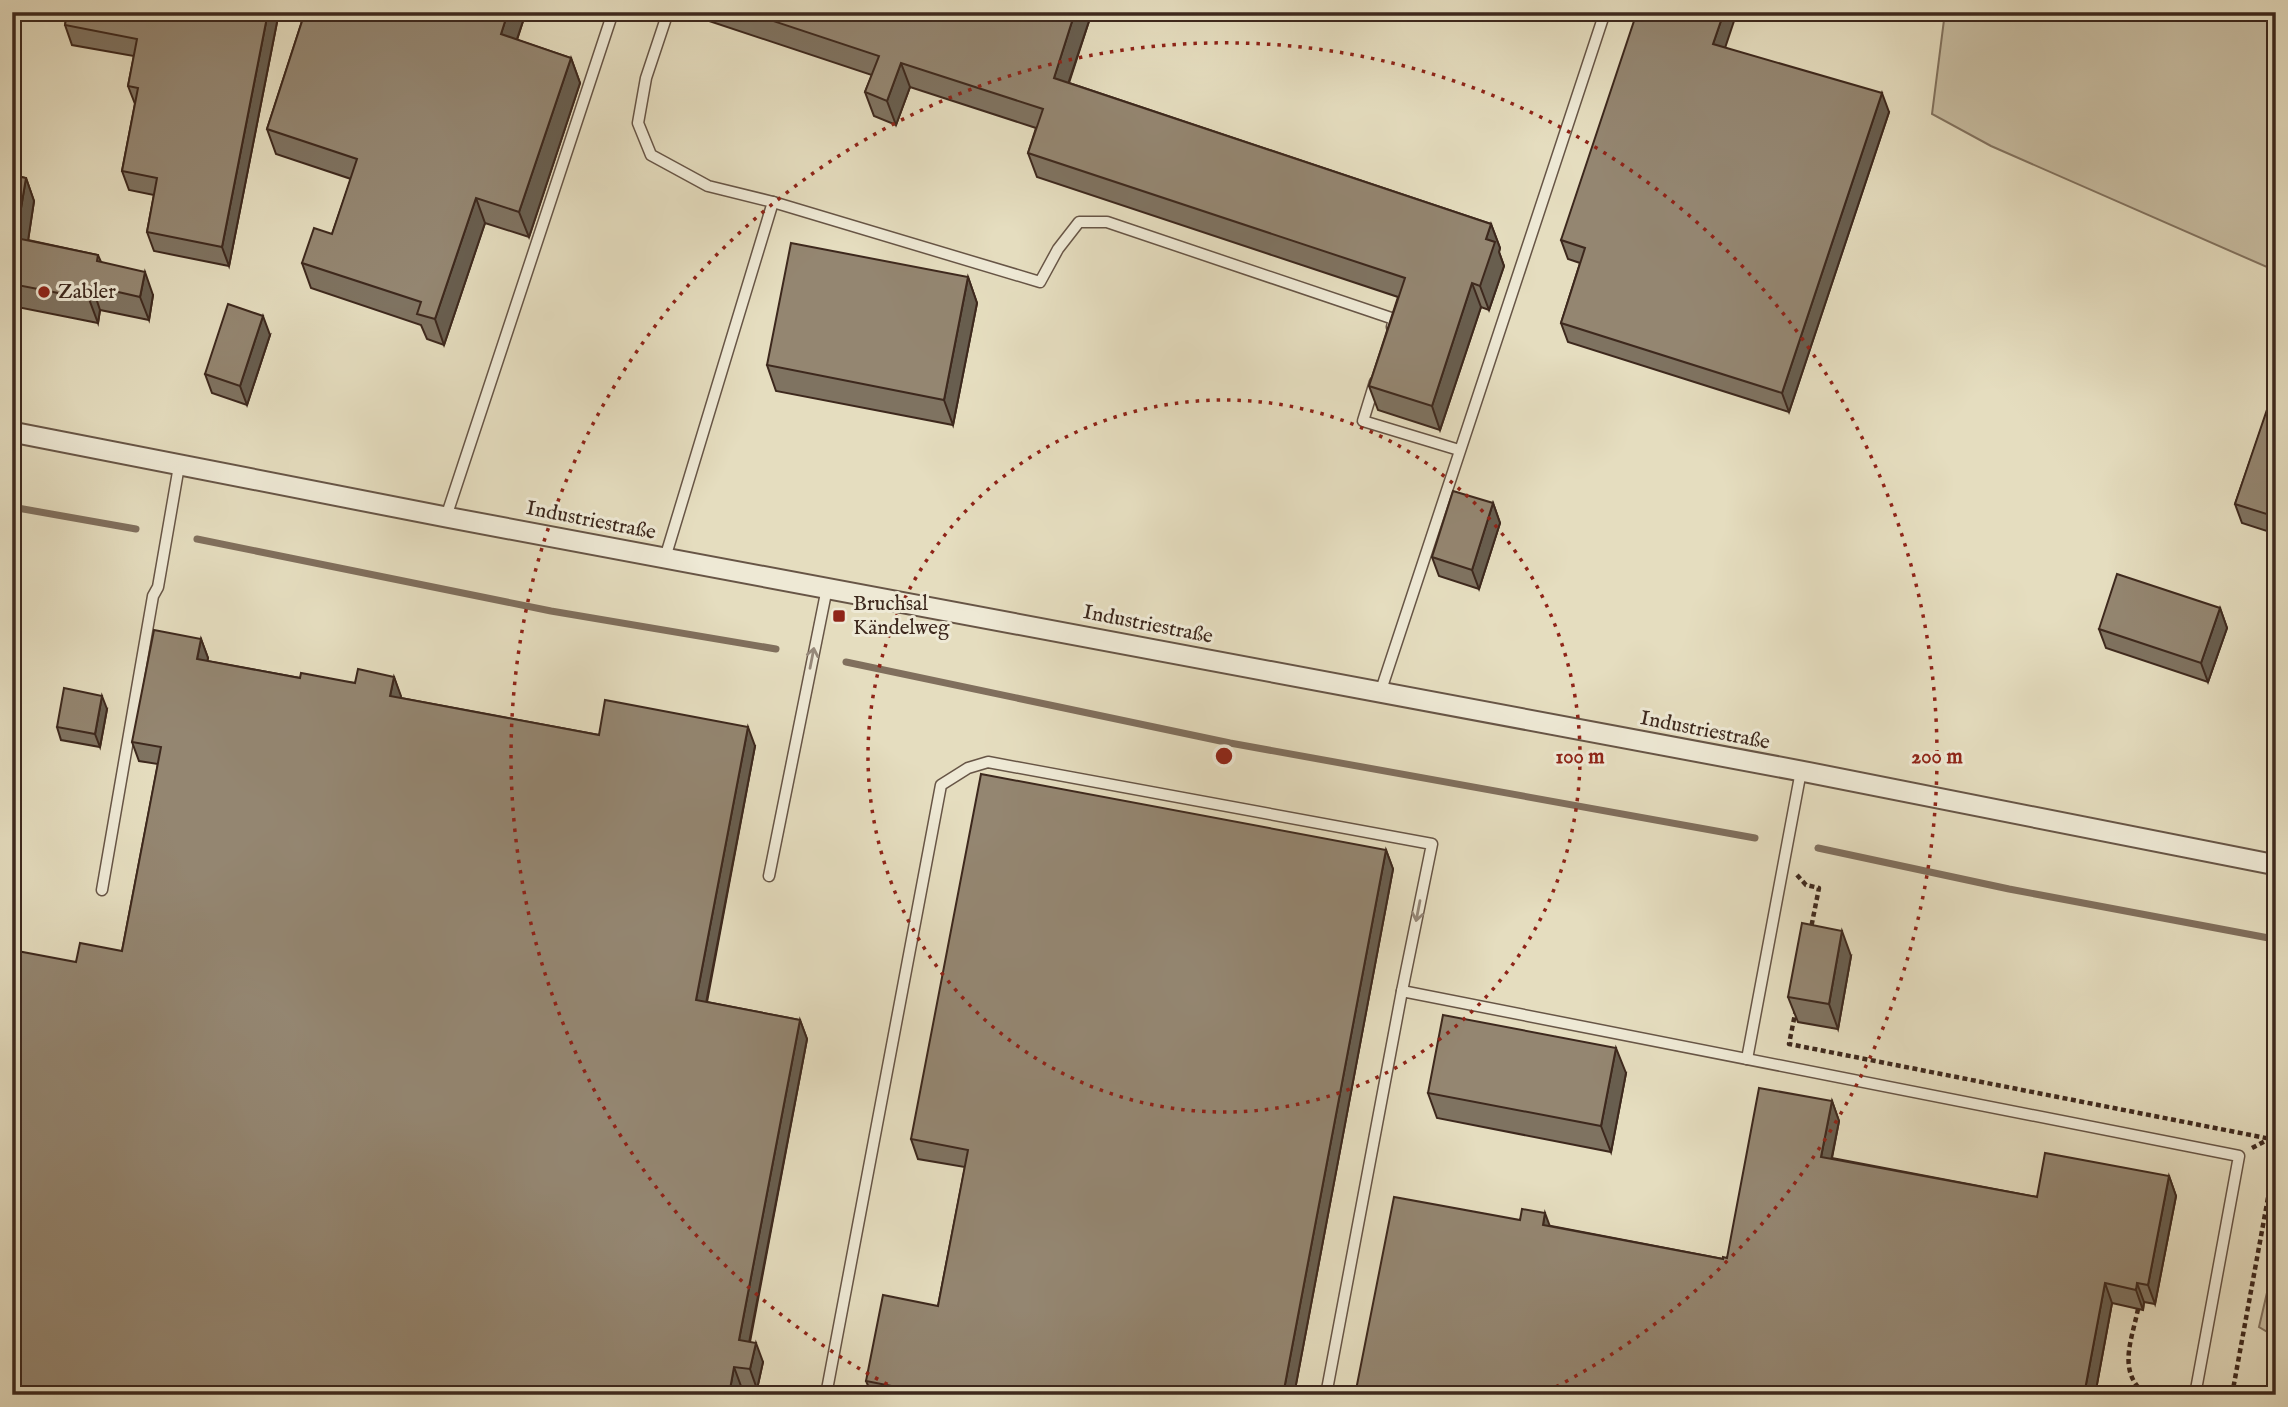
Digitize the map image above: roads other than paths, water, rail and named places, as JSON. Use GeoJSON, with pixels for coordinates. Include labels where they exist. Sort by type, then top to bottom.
{"type":"FeatureCollection","features":[{"type":"Feature","properties":{"kind":"street","name":"Industriestraße"},"geometry":{"type":"LineString","coordinates":[[12,432],[446,517],[1801,771],[2276,865]]}},
{"type":"Feature","properties":{"kind":"lane"},"geometry":{"type":"LineString","coordinates":[[446,517],[613,12]]}},
{"type":"Feature","properties":{"kind":"lane"},"geometry":{"type":"LineString","coordinates":[[668,12],[646,78],[638,123],[650,155],[708,186],[773,202],[1040,282],[1058,250],[1079,222],[1107,222],[1394,319],[1390,332]]}},
{"type":"Feature","properties":{"kind":"lane"},"geometry":{"type":"LineString","coordinates":[[1380,693],[1605,12]]}},
{"type":"Feature","properties":{"kind":"lane"},"geometry":{"type":"LineString","coordinates":[[665,558],[773,202]]}},
{"type":"Feature","properties":{"kind":"lane"},"geometry":{"type":"LineString","coordinates":[[1379,370],[1363,421],[1460,450]]}},
{"type":"Feature","properties":{"kind":"lane"},"geometry":{"type":"LineString","coordinates":[[102,890],[153,596],[159,587],[179,466]]}},
{"type":"Feature","properties":{"kind":"lane"},"geometry":{"type":"LineString","coordinates":[[769,876],[827,588]]}},
{"type":"Feature","properties":{"kind":"lane"},"geometry":{"type":"LineString","coordinates":[[826,1395],[941,785],[968,768],[988,762],[1432,844],[1326,1395]]}},
{"type":"Feature","properties":{"kind":"lane"},"geometry":{"type":"LineString","coordinates":[[1746,1059],[1801,771]]}},
{"type":"Feature","properties":{"kind":"lane"},"geometry":{"type":"LineString","coordinates":[[1402,991],[2239,1156],[2195,1395]]}},
{"type":"Feature","properties":{"kind":"waterway"},"geometry":{"type":"LineString","coordinates":[[12,507],[136,529]]}},
{"type":"Feature","properties":{"kind":"waterway"},"geometry":{"type":"LineString","coordinates":[[197,539],[551,611],[776,649]]}},
{"type":"Feature","properties":{"kind":"waterway"},"geometry":{"type":"LineString","coordinates":[[846,662],[1230,743],[1755,838]]}},
{"type":"Feature","properties":{"kind":"waterway"},"geometry":{"type":"LineString","coordinates":[[1818,848],[2009,889],[2274,939]]}},
{"type":"Feature","properties":{"kind":"place","name":"Zabler"},"geometry":{"type":"Point","coordinates":[44,292]}},
{"type":"Feature","properties":{"kind":"place","name":"Bruchsal Kändelweg"},"geometry":{"type":"Point","coordinates":[839,616]}}]}
